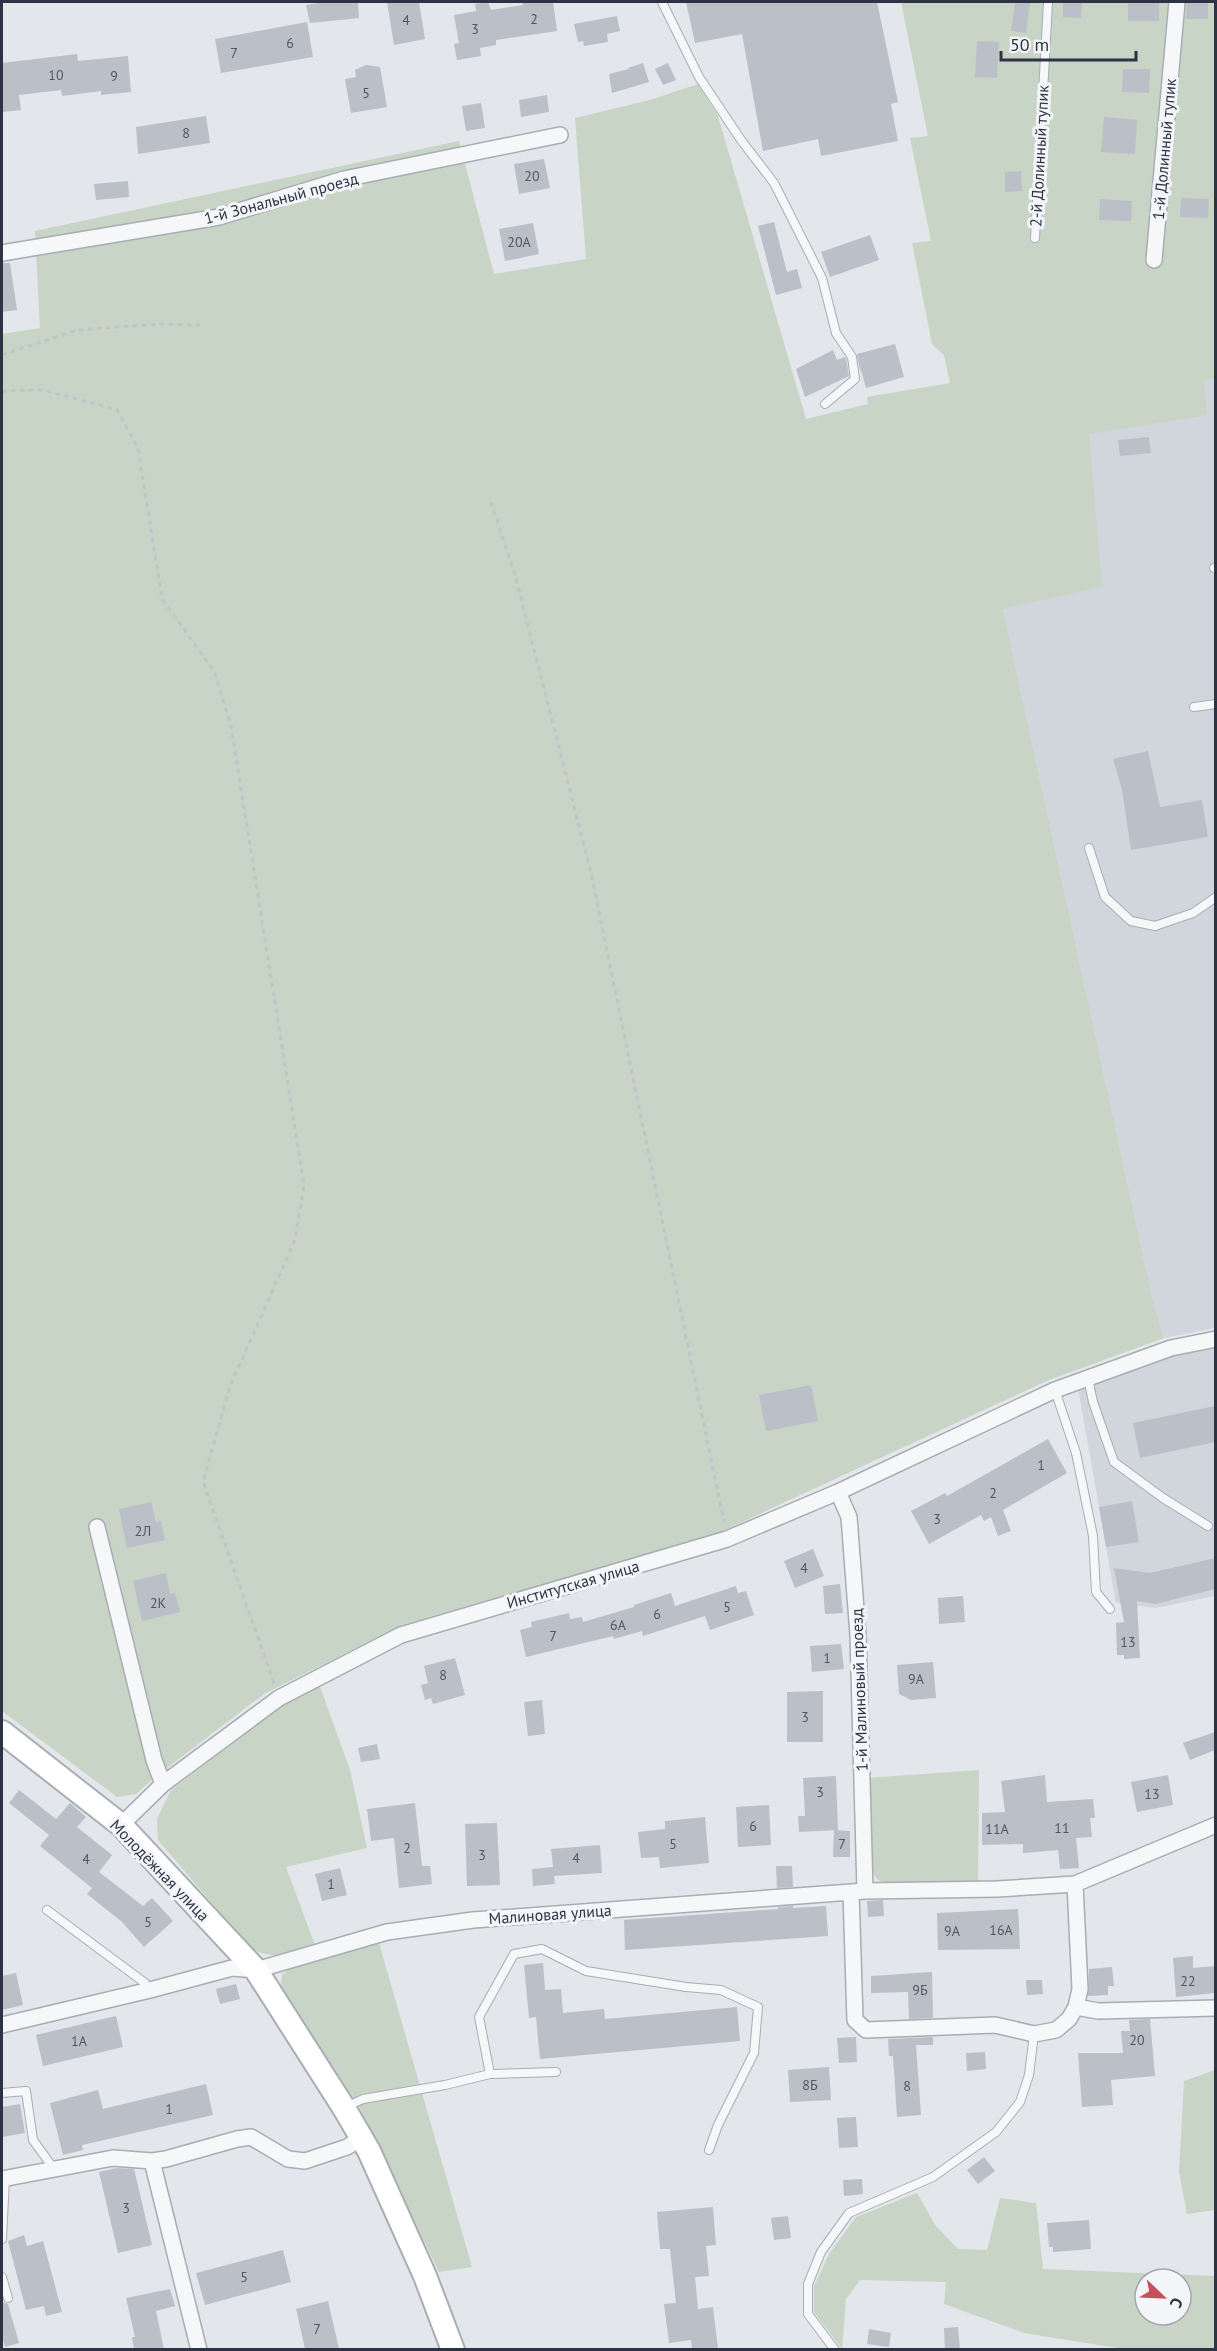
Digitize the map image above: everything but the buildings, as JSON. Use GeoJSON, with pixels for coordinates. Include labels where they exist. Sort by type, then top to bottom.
{"type":"FeatureCollection","features":[{"type":"Feature","properties":{"kind":"street","name":"1-й Долинный тупик"},"geometry":{"type":"LineString","coordinates":[[1154,260],[1177,2]]}},
{"type":"Feature","properties":{"kind":"street","name":"1-й Зональный проезд"},"geometry":{"type":"LineString","coordinates":[[2,253],[219,217],[344,179],[560,135]]}},
{"type":"Feature","properties":{"kind":"street","name":"Институтская улица"},"geometry":{"type":"LineString","coordinates":[[121,1825],[163,1784],[279,1698],[401,1635],[727,1539],[838,1492],[1055,1390],[1171,1348],[1215,1339]]}},
{"type":"Feature","properties":{"kind":"street","name":"1-й Малиновый проезд"},"geometry":{"type":"LineString","coordinates":[[838,1492],[849,1517],[858,1635],[858,1891]]}},
{"type":"Feature","properties":{"kind":"street"},"geometry":{"type":"LineString","coordinates":[[96,1527],[154,1760],[163,1784]]}},
{"type":"Feature","properties":{"kind":"street","name":"Молодёжная улица"},"geometry":{"type":"LineString","coordinates":[[2,1732],[121,1825],[256,1970],[361,2138],[425,2276],[453,2349]]}},
{"type":"Feature","properties":{"kind":"street","name":"Малиновая улица"},"geometry":{"type":"LineString","coordinates":[[256,1970],[387,1932],[473,1920],[858,1891],[997,1889],[1075,1884],[1215,1825]]}},
{"type":"Feature","properties":{"kind":"street"},"geometry":{"type":"LineString","coordinates":[[858,1891],[855,2020],[866,2030],[995,2025],[1034,2034],[1056,2030],[1069,2019],[1076,2007],[1080,1989],[1075,1884]]}},
{"type":"Feature","properties":{"kind":"street"},"geometry":{"type":"LineString","coordinates":[[2,2025],[232,1968],[256,1970]]}},
{"type":"Feature","properties":{"kind":"street"},"geometry":{"type":"LineString","coordinates":[[1076,2007],[1098,2011],[1215,2008]]}},
{"type":"Feature","properties":{"kind":"street"},"geometry":{"type":"LineString","coordinates":[[3,2179],[113,2158],[152,2161],[251,2137],[288,2159],[304,2161],[347,2146],[361,2138]]}},
{"type":"Feature","properties":{"kind":"street"},"geometry":{"type":"LineString","coordinates":[[152,2161],[199,2349]]}},
{"type":"Feature","properties":{"kind":"lane"},"geometry":{"type":"LineString","coordinates":[[662,2],[699,77],[741,140],[774,183],[822,278],[836,333],[852,357],[855,379],[825,404]]}},
{"type":"Feature","properties":{"kind":"lane","name":"2-й Долинный тупик"},"geometry":{"type":"LineString","coordinates":[[1035,238],[1048,2]]}},
{"type":"Feature","properties":{"kind":"lane"},"geometry":{"type":"LineString","coordinates":[[1194,707],[1215,704]]}},
{"type":"Feature","properties":{"kind":"lane"},"geometry":{"type":"LineString","coordinates":[[1089,848],[1106,897],[1131,921],[1155,926],[1193,913],[1215,897]]}},
{"type":"Feature","properties":{"kind":"lane"},"geometry":{"type":"LineString","coordinates":[[1088,1378],[1093,1401],[1114,1462],[1163,1498],[1208,1526]]}},
{"type":"Feature","properties":{"kind":"lane"},"geometry":{"type":"LineString","coordinates":[[1055,1390],[1076,1453],[1091,1525],[1096,1592],[1110,1609]]}},
{"type":"Feature","properties":{"kind":"lane"},"geometry":{"type":"LineString","coordinates":[[47,1910],[146,1983],[150,1990]]}},
{"type":"Feature","properties":{"kind":"lane"},"geometry":{"type":"LineString","coordinates":[[490,2074],[479,2017],[514,1954],[542,1949],[586,1971],[686,1987],[721,1990],[758,2007],[754,2052],[718,2125],[709,2150]]}},
{"type":"Feature","properties":{"kind":"lane"},"geometry":{"type":"LineString","coordinates":[[835,2349],[808,2314],[808,2284],[821,2252],[849,2213],[933,2177],[996,2132],[1020,2102],[1029,2075],[1034,2034]]}},
{"type":"Feature","properties":{"kind":"lane"},"geometry":{"type":"LineString","coordinates":[[344,2108],[363,2099],[445,2085],[490,2074],[556,2072]]}},
{"type":"Feature","properties":{"kind":"lane"},"geometry":{"type":"LineString","coordinates":[[2,2093],[26,2091],[33,2140],[55,2170]]}},
{"type":"Feature","properties":{"kind":"lane"},"geometry":{"type":"LineString","coordinates":[[2,2239],[3,2179]]}},
{"type":"Feature","properties":{"kind":"lane"},"geometry":{"type":"LineString","coordinates":[[2,2277],[8,2298]]}},
{"type":"Feature","properties":{"kind":"path"},"geometry":{"type":"LineString","coordinates":[[2,355],[77,330],[160,324],[202,325]]}},
{"type":"Feature","properties":{"kind":"path"},"geometry":{"type":"LineString","coordinates":[[2,391],[44,390],[117,410],[138,448],[162,599],[214,671],[231,726],[304,1185],[295,1240],[230,1386],[203,1482],[279,1698]]}},
{"type":"Feature","properties":{"kind":"path"},"geometry":{"type":"LineString","coordinates":[[491,501],[515,575],[591,873],[727,1539]]}},
{"type":"Feature","properties":{"kind":"shaded area"},"geometry":{"type":"Polygon","coordinates":[[[932,344],[1205,380],[1216,378],[1215,1328],[1164,1338],[1154,1306],[1003,609],[944,355],[932,344]]]}},
{"type":"Feature","properties":{"kind":"shaded area"},"geometry":{"type":"Polygon","coordinates":[[[1215,1346],[1215,1596],[1156,1608],[1116,1603],[1078,1388],[1172,1355],[1215,1346]]]}},
{"type":"Feature","properties":{"kind":"green space"},"geometry":{"type":"Polygon","coordinates":[[[901,2],[1215,2],[1216,378],[1204,381],[1207,415],[1089,434],[1102,587],[1003,609],[1154,1306],[1164,1338],[1049,1380],[712,1536],[402,1625],[264,1694],[136,1794],[117,1797],[2,1711],[2,334],[40,328],[35,231],[459,141],[494,274],[586,259],[575,118],[650,100],[698,84],[718,116],[806,419],[868,404],[867,397],[950,383],[944,355],[932,344],[912,243],[931,241],[910,138],[928,136],[901,2]]]}},
{"type":"Feature","properties":{"kind":"green space"},"geometry":{"type":"Polygon","coordinates":[[[319,1684],[350,1770],[367,1848],[286,1867],[316,1948],[283,1955],[267,1954],[250,1948],[158,1840],[157,1819],[171,1790],[284,1704],[319,1684]]]}},
{"type":"Feature","properties":{"kind":"green space"},"geometry":{"type":"Polygon","coordinates":[[[979,1770],[978,1882],[886,1884],[877,1879],[872,1871],[867,1778],[979,1770]]]}},
{"type":"Feature","properties":{"kind":"green space"},"geometry":{"type":"Polygon","coordinates":[[[379,1943],[472,2267],[439,2272],[361,2110],[281,1987],[282,1975],[291,1967],[379,1943]]]}},
{"type":"Feature","properties":{"kind":"green space"},"geometry":{"type":"Polygon","coordinates":[[[1215,2070],[1215,2210],[1187,2214],[1179,2172],[1184,2081],[1215,2070]]]}},
{"type":"Feature","properties":{"kind":"green space"},"geometry":{"type":"Polygon","coordinates":[[[917,2193],[935,2225],[958,2249],[987,2250],[1000,2198],[1036,2203],[1043,2269],[1133,2273],[1133,2327],[1193,2327],[1193,2275],[1215,2276],[1215,2349],[1124,2349],[1024,2333],[944,2304],[946,2282],[860,2280],[846,2299],[842,2349],[814,2312],[814,2286],[829,2254],[856,2217],[917,2193]]]}}]}
